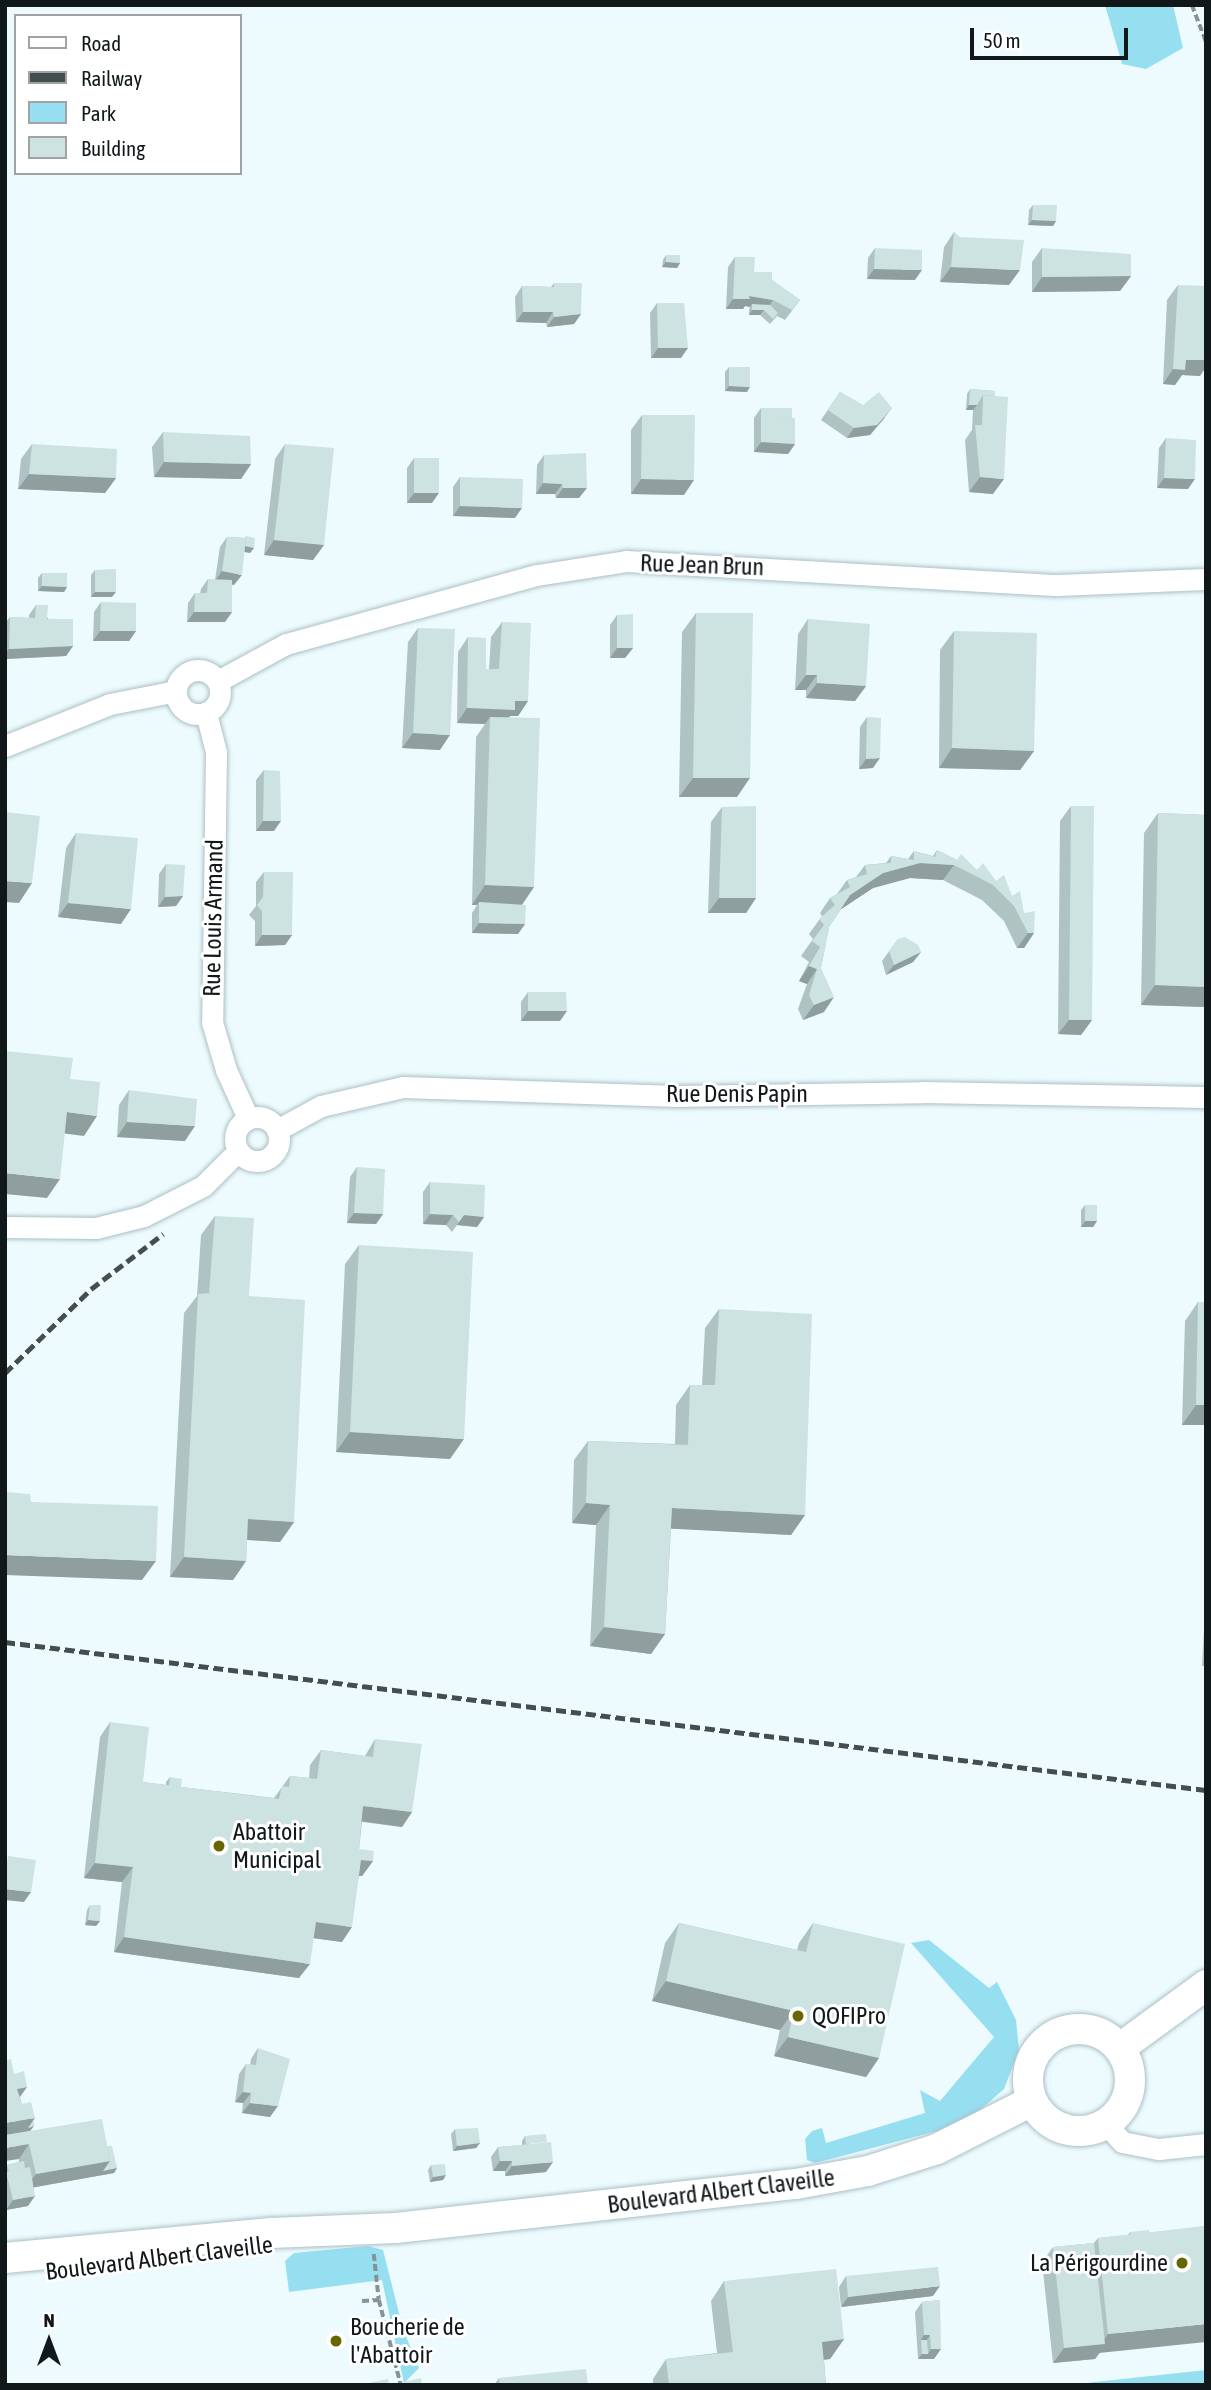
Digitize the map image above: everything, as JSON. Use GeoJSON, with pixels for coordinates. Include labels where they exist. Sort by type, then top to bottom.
{"type":"FeatureCollection","features":[{"type":"Feature","properties":{"kind":"main road"},"geometry":{"type":"LineString","coordinates":[[1120,2048],[1206,1985]]}},
{"type":"Feature","properties":{"kind":"main road"},"geometry":{"type":"LineString","coordinates":[[1075,2028],[1107,2036],[1120,2048],[1128,2063],[1129,2089],[1119,2112],[1106,2124],[1090,2130],[1056,2126],[1032,2101],[1028,2069],[1045,2041],[1075,2028]]}},
{"type":"Feature","properties":{"kind":"main road","name":"Boulevard Albert Claveille"},"geometry":{"type":"LineString","coordinates":[[5,2276],[796,2184],[868,2171],[937,2149],[1032,2101]]}},
{"type":"Feature","properties":{"kind":"main road","name":"Boulevard Albert Claveille"},"geometry":{"type":"LineString","coordinates":[[5,2258],[271,2233],[387,2230]]}},
{"type":"Feature","properties":{"kind":"street","name":"Rue Jean Brun"},"geometry":{"type":"LineString","coordinates":[[218,681],[286,643],[537,575],[626,561],[1058,585],[1206,579]]}},
{"type":"Feature","properties":{"kind":"street"},"geometry":{"type":"LineString","coordinates":[[193,671],[207,672],[218,681],[218,703],[206,713],[185,710],[176,691],[181,678],[193,671]]}},
{"type":"Feature","properties":{"kind":"street"},"geometry":{"type":"LineString","coordinates":[[5,746],[110,704],[176,691]]}},
{"type":"Feature","properties":{"kind":"street","name":"Rue Louis Armand"},"geometry":{"type":"LineString","coordinates":[[206,713],[215,752],[212,1022],[248,1118]]}},
{"type":"Feature","properties":{"kind":"street","name":"Rue Denis Papin"},"geometry":{"type":"LineString","coordinates":[[277,1130],[321,1106],[403,1087],[677,1096],[923,1092],[1206,1097]]}},
{"type":"Feature","properties":{"kind":"street"},"geometry":{"type":"LineString","coordinates":[[248,1118],[265,1118],[277,1130],[277,1149],[267,1159],[252,1160],[238,1151],[235,1132],[248,1118]]}},
{"type":"Feature","properties":{"kind":"street"},"geometry":{"type":"LineString","coordinates":[[5,1227],[96,1228],[144,1216],[202,1186],[238,1151]]}},
{"type":"Feature","properties":{"kind":"street"},"geometry":{"type":"LineString","coordinates":[[1106,2124],[1122,2142],[1158,2149],[1206,2144]]}},
{"type":"Feature","properties":{"kind":"path"},"geometry":{"type":"LineString","coordinates":[[1192,5],[1206,42]]}},
{"type":"Feature","properties":{"kind":"path"},"geometry":{"type":"LineString","coordinates":[[387,2230],[372,2261],[401,2385]]}},
{"type":"Feature","properties":{"kind":"path"},"geometry":{"type":"LineString","coordinates":[[362,2301],[379,2300]]}},
{"type":"Feature","properties":{"kind":"green space"},"geometry":{"type":"Polygon","coordinates":[[[1105,5],[1173,5],[1183,48],[1146,69],[1122,64],[1105,5]]]}},
{"type":"Feature","properties":{"kind":"green space"},"geometry":{"type":"Polygon","coordinates":[[[929,1940],[989,1988],[997,1982],[1016,2020],[1019,2050],[1004,2089],[979,2111],[937,2131],[815,2163],[807,2160],[805,2139],[812,2131],[822,2128],[826,2143],[925,2113],[920,2090],[940,2101],[994,2037],[911,1943],[929,1940]]]}},
{"type":"Feature","properties":{"kind":"green space"},"geometry":{"type":"Polygon","coordinates":[[[368,2246],[383,2250],[403,2329],[419,2368],[404,2383],[382,2280],[289,2292],[285,2261],[294,2253],[368,2246]]]}},
{"type":"Feature","properties":{"kind":"green space"},"geometry":{"type":"Polygon","coordinates":[[[1206,2370],[1206,2385],[1067,2385],[1206,2370]]]}},
{"type":"Feature","properties":{"kind":"building"},"geometry":{"type":"Polygon","coordinates":[[[1033,205],[1057,205],[1056,221],[1032,220],[1033,205]]]}},
{"type":"Feature","properties":{"kind":"building"},"geometry":{"type":"Polygon","coordinates":[[[954,232],[959,237],[1024,240],[1020,270],[951,267],[954,232]]]}},
{"type":"Feature","properties":{"kind":"building"},"geometry":{"type":"Polygon","coordinates":[[[875,248],[922,250],[922,270],[874,269],[875,248]]]}},
{"type":"Feature","properties":{"kind":"building"},"geometry":{"type":"Polygon","coordinates":[[[1042,248],[1131,254],[1131,276],[1042,277],[1042,248]]]}},
{"type":"Feature","properties":{"kind":"building"},"geometry":{"type":"Polygon","coordinates":[[[666,255],[680,255],[680,263],[666,262],[666,255]]]}},
{"type":"Feature","properties":{"kind":"building"},"geometry":{"type":"Polygon","coordinates":[[[735,257],[755,257],[754,272],[772,272],[772,280],[800,300],[792,310],[773,300],[749,296],[750,299],[733,299],[735,257]]]}},
{"type":"Feature","properties":{"kind":"building"},"geometry":{"type":"Polygon","coordinates":[[[554,283],[582,283],[581,314],[554,317],[553,312],[523,312],[522,286],[554,287],[554,283]]]}},
{"type":"Feature","properties":{"kind":"building"},"geometry":{"type":"Polygon","coordinates":[[[1178,285],[1206,286],[1206,360],[1186,360],[1185,370],[1173,369],[1178,285]]]}},
{"type":"Feature","properties":{"kind":"building"},"geometry":{"type":"Polygon","coordinates":[[[657,303],[684,303],[688,348],[658,348],[657,303]]]}},
{"type":"Feature","properties":{"kind":"building"},"geometry":{"type":"Polygon","coordinates":[[[752,304],[770,305],[778,313],[773,319],[764,310],[752,310],[752,304]]]}},
{"type":"Feature","properties":{"kind":"building"},"geometry":{"type":"Polygon","coordinates":[[[729,367],[750,367],[750,387],[729,386],[729,367]]]}},
{"type":"Feature","properties":{"kind":"building"},"geometry":{"type":"Polygon","coordinates":[[[970,389],[995,391],[995,396],[983,395],[977,405],[969,405],[970,389]]]}},
{"type":"Feature","properties":{"kind":"building"},"geometry":{"type":"Polygon","coordinates":[[[840,392],[863,405],[879,392],[892,408],[877,425],[854,428],[828,410],[840,392]]]}},
{"type":"Feature","properties":{"kind":"building"},"geometry":{"type":"Polygon","coordinates":[[[983,395],[1008,397],[1004,479],[980,477],[975,425],[982,425],[983,395]]]}},
{"type":"Feature","properties":{"kind":"building"},"geometry":{"type":"Polygon","coordinates":[[[761,408],[777,408],[777,417],[795,418],[795,444],[761,442],[761,408]]]}},
{"type":"Feature","properties":{"kind":"building"},"geometry":{"type":"Polygon","coordinates":[[[777,408],[792,408],[792,418],[777,417],[777,408]]]}},
{"type":"Feature","properties":{"kind":"building"},"geometry":{"type":"Polygon","coordinates":[[[642,415],[695,415],[694,480],[641,479],[642,415]]]}},
{"type":"Feature","properties":{"kind":"building"},"geometry":{"type":"Polygon","coordinates":[[[163,432],[250,436],[251,464],[164,462],[163,432]]]}},
{"type":"Feature","properties":{"kind":"building"},"geometry":{"type":"Polygon","coordinates":[[[1166,438],[1196,440],[1195,479],[1164,478],[1166,438]]]}},
{"type":"Feature","properties":{"kind":"building"},"geometry":{"type":"Polygon","coordinates":[[[32,444],[117,449],[116,478],[29,474],[32,444]]]}},
{"type":"Feature","properties":{"kind":"building"},"geometry":{"type":"Polygon","coordinates":[[[285,444],[334,448],[324,545],[274,540],[285,444]]]}},
{"type":"Feature","properties":{"kind":"building"},"geometry":{"type":"Polygon","coordinates":[[[586,453],[587,488],[563,488],[562,484],[543,483],[544,455],[586,453]]]}},
{"type":"Feature","properties":{"kind":"building"},"geometry":{"type":"Polygon","coordinates":[[[414,458],[439,458],[439,493],[414,493],[414,458]]]}},
{"type":"Feature","properties":{"kind":"building"},"geometry":{"type":"Polygon","coordinates":[[[460,477],[523,479],[522,508],[460,506],[460,477]]]}},
{"type":"Feature","properties":{"kind":"building"},"geometry":{"type":"Polygon","coordinates":[[[246,536],[255,538],[254,548],[245,546],[246,536]]]}},
{"type":"Feature","properties":{"kind":"building"},"geometry":{"type":"Polygon","coordinates":[[[227,537],[246,538],[242,575],[222,571],[227,537]]]}},
{"type":"Feature","properties":{"kind":"building"},"geometry":{"type":"Polygon","coordinates":[[[116,569],[116,592],[95,592],[95,570],[116,569]]]}},
{"type":"Feature","properties":{"kind":"building"},"geometry":{"type":"Polygon","coordinates":[[[42,573],[67,573],[67,587],[42,586],[42,573]]]}},
{"type":"Feature","properties":{"kind":"building"},"geometry":{"type":"Polygon","coordinates":[[[208,579],[232,580],[232,612],[194,612],[195,593],[207,593],[208,579]]]}},
{"type":"Feature","properties":{"kind":"building"},"geometry":{"type":"Polygon","coordinates":[[[101,602],[136,603],[136,631],[100,631],[101,602]]]}},
{"type":"Feature","properties":{"kind":"building"},"geometry":{"type":"Polygon","coordinates":[[[36,605],[48,605],[47,619],[73,619],[73,646],[9,649],[10,617],[35,618],[36,605]]]}},
{"type":"Feature","properties":{"kind":"building"},"geometry":{"type":"Polygon","coordinates":[[[696,613],[753,613],[750,778],[693,778],[696,613]]]}},
{"type":"Feature","properties":{"kind":"building"},"geometry":{"type":"Polygon","coordinates":[[[633,614],[633,648],[617,648],[617,615],[633,614]]]}},
{"type":"Feature","properties":{"kind":"building"},"geometry":{"type":"Polygon","coordinates":[[[808,619],[870,624],[866,686],[817,683],[817,675],[806,675],[808,619]]]}},
{"type":"Feature","properties":{"kind":"building"},"geometry":{"type":"Polygon","coordinates":[[[6,622],[6,654],[5,654],[6,622]]]}},
{"type":"Feature","properties":{"kind":"building"},"geometry":{"type":"Polygon","coordinates":[[[502,622],[531,623],[528,701],[515,701],[515,710],[467,708],[468,637],[486,638],[486,669],[499,669],[502,622]]]}},
{"type":"Feature","properties":{"kind":"building"},"geometry":{"type":"Polygon","coordinates":[[[418,628],[455,629],[450,735],[413,733],[418,628]]]}},
{"type":"Feature","properties":{"kind":"building"},"geometry":{"type":"Polygon","coordinates":[[[954,631],[1037,633],[1034,751],[952,748],[954,631]]]}},
{"type":"Feature","properties":{"kind":"building"},"geometry":{"type":"Polygon","coordinates":[[[490,717],[540,718],[534,887],[485,885],[490,717]]]}},
{"type":"Feature","properties":{"kind":"building"},"geometry":{"type":"Polygon","coordinates":[[[867,717],[881,718],[880,758],[866,759],[867,717]]]}},
{"type":"Feature","properties":{"kind":"building"},"geometry":{"type":"Polygon","coordinates":[[[264,770],[280,771],[281,821],[263,821],[264,770]]]}},
{"type":"Feature","properties":{"kind":"building"},"geometry":{"type":"Polygon","coordinates":[[[756,806],[756,898],[719,898],[722,807],[756,806]]]}},
{"type":"Feature","properties":{"kind":"building"},"geometry":{"type":"Polygon","coordinates":[[[1071,806],[1094,806],[1092,1020],[1069,1020],[1071,806]]]}},
{"type":"Feature","properties":{"kind":"building"},"geometry":{"type":"Polygon","coordinates":[[[5,812],[40,816],[32,883],[5,881],[5,812]]]}},
{"type":"Feature","properties":{"kind":"building"},"geometry":{"type":"Polygon","coordinates":[[[1158,813],[1206,815],[1206,987],[1155,985],[1158,813]]]}},
{"type":"Feature","properties":{"kind":"building"},"geometry":{"type":"Polygon","coordinates":[[[76,833],[138,838],[131,909],[68,903],[76,833]]]}},
{"type":"Feature","properties":{"kind":"building"},"geometry":{"type":"Polygon","coordinates":[[[937,850],[957,860],[961,854],[977,870],[983,863],[996,881],[1004,875],[1012,896],[1020,891],[1024,913],[1035,911],[1034,933],[1028,933],[1014,906],[993,885],[954,865],[920,863],[883,873],[850,895],[829,927],[821,968],[834,997],[814,1005],[809,995],[817,969],[809,966],[820,947],[812,941],[824,925],[819,919],[835,905],[830,898],[850,887],[847,880],[867,874],[865,865],[891,863],[891,856],[914,860],[914,851],[935,857],[937,850]]]}},
{"type":"Feature","properties":{"kind":"building"},"geometry":{"type":"Polygon","coordinates":[[[166,864],[185,865],[183,896],[165,897],[166,864]]]}},
{"type":"Feature","properties":{"kind":"building"},"geometry":{"type":"Polygon","coordinates":[[[264,872],[293,872],[292,935],[262,935],[262,911],[257,905],[263,897],[264,872]]]}},
{"type":"Feature","properties":{"kind":"building"},"geometry":{"type":"Polygon","coordinates":[[[479,902],[526,905],[525,924],[479,923],[479,902]]]}},
{"type":"Feature","properties":{"kind":"building"},"geometry":{"type":"Polygon","coordinates":[[[905,937],[918,945],[921,952],[894,965],[889,951],[898,939],[905,937]]]}},
{"type":"Feature","properties":{"kind":"building"},"geometry":{"type":"Polygon","coordinates":[[[528,992],[566,992],[567,1011],[528,1011],[528,992]]]}},
{"type":"Feature","properties":{"kind":"building"},"geometry":{"type":"Polygon","coordinates":[[[5,1051],[73,1058],[70,1079],[100,1082],[97,1116],[67,1112],[60,1179],[5,1173],[5,1051]]]}},
{"type":"Feature","properties":{"kind":"building"},"geometry":{"type":"Polygon","coordinates":[[[129,1090],[197,1099],[195,1126],[127,1122],[129,1090]]]}},
{"type":"Feature","properties":{"kind":"building"},"geometry":{"type":"Polygon","coordinates":[[[357,1167],[385,1169],[383,1214],[354,1213],[357,1167]]]}},
{"type":"Feature","properties":{"kind":"building"},"geometry":{"type":"Polygon","coordinates":[[[430,1182],[485,1185],[484,1217],[464,1215],[459,1222],[453,1215],[430,1214],[430,1182]]]}},
{"type":"Feature","properties":{"kind":"building"},"geometry":{"type":"Polygon","coordinates":[[[1085,1205],[1097,1205],[1097,1221],[1085,1221],[1085,1205]]]}},
{"type":"Feature","properties":{"kind":"building"},"geometry":{"type":"Polygon","coordinates":[[[215,1216],[254,1218],[249,1296],[305,1300],[294,1522],[248,1519],[246,1561],[184,1557],[198,1294],[209,1293],[215,1216]]]}},
{"type":"Feature","properties":{"kind":"building"},"geometry":{"type":"Polygon","coordinates":[[[359,1245],[473,1252],[464,1439],[350,1432],[359,1245]]]}},
{"type":"Feature","properties":{"kind":"building"},"geometry":{"type":"Polygon","coordinates":[[[1198,1302],[1206,1302],[1206,1405],[1196,1405],[1198,1302]]]}},
{"type":"Feature","properties":{"kind":"building"},"geometry":{"type":"Polygon","coordinates":[[[719,1309],[812,1314],[805,1515],[672,1508],[665,1634],[604,1627],[610,1505],[586,1503],[588,1441],[688,1445],[690,1385],[715,1385],[719,1309]]]}},
{"type":"Feature","properties":{"kind":"building"},"geometry":{"type":"Polygon","coordinates":[[[5,1492],[30,1494],[31,1502],[158,1506],[156,1561],[5,1555],[5,1492]]]}},
{"type":"Feature","properties":{"kind":"building","name":"Abattoir Municipal"},"geometry":{"type":"Polygon","coordinates":[[[110,1722],[149,1727],[143,1782],[279,1799],[282,1786],[289,1787],[290,1776],[317,1779],[321,1750],[373,1757],[375,1739],[422,1744],[412,1812],[363,1806],[359,1849],[374,1851],[373,1861],[361,1860],[352,1927],[316,1922],[310,1964],[124,1937],[133,1867],[95,1863],[110,1722]]]}},
{"type":"Feature","properties":{"kind":"building"},"geometry":{"type":"Polygon","coordinates":[[[170,1777],[182,1779],[181,1787],[169,1786],[170,1777]]]}},
{"type":"Feature","properties":{"kind":"building"},"geometry":{"type":"Polygon","coordinates":[[[8,1856],[36,1860],[31,1892],[5,1889],[8,1856]]]}},
{"type":"Feature","properties":{"kind":"building"},"geometry":{"type":"Polygon","coordinates":[[[90,1905],[101,1905],[100,1921],[88,1920],[90,1905]]]}},
{"type":"Feature","properties":{"kind":"building","name":"QOFIPro"},"geometry":{"type":"Polygon","coordinates":[[[679,1923],[806,1952],[813,1923],[905,1944],[879,2058],[788,2037],[794,2011],[666,1981],[679,1923]]]}},
{"type":"Feature","properties":{"kind":"building"},"geometry":{"type":"Polygon","coordinates":[[[258,2048],[290,2059],[278,2106],[250,2103],[251,2093],[243,2092],[246,2064],[256,2065],[258,2048]]]}},
{"type":"Feature","properties":{"kind":"building"},"geometry":{"type":"Polygon","coordinates":[[[11,2059],[14,2074],[24,2071],[27,2087],[17,2089],[22,2104],[31,2102],[35,2118],[5,2123],[5,2061],[11,2059]]]}},
{"type":"Feature","properties":{"kind":"building"},"geometry":{"type":"Polygon","coordinates":[[[102,2119],[110,2161],[36,2174],[29,2144],[5,2148],[5,2135],[102,2119]]]}},
{"type":"Feature","properties":{"kind":"building"},"geometry":{"type":"Polygon","coordinates":[[[478,2128],[480,2143],[457,2146],[455,2129],[478,2128]]]}},
{"type":"Feature","properties":{"kind":"building"},"geometry":{"type":"Polygon","coordinates":[[[546,2134],[547,2142],[526,2144],[525,2136],[546,2134]]]}},
{"type":"Feature","properties":{"kind":"building"},"geometry":{"type":"Polygon","coordinates":[[[551,2142],[553,2162],[512,2166],[512,2161],[500,2161],[498,2147],[551,2142]]]}},
{"type":"Feature","properties":{"kind":"building"},"geometry":{"type":"Polygon","coordinates":[[[107,2146],[112,2146],[117,2168],[103,2171],[110,2161],[107,2146]]]}},
{"type":"Feature","properties":{"kind":"building"},"geometry":{"type":"Polygon","coordinates":[[[24,2161],[25,2168],[9,2172],[7,2165],[24,2161]]]}},
{"type":"Feature","properties":{"kind":"building"},"geometry":{"type":"Polygon","coordinates":[[[445,2164],[446,2175],[433,2177],[431,2165],[445,2164]]]}},
{"type":"Feature","properties":{"kind":"building"},"geometry":{"type":"Polygon","coordinates":[[[30,2167],[35,2196],[13,2200],[6,2172],[30,2167]]]}},
{"type":"Feature","properties":{"kind":"building"},"geometry":{"type":"Polygon","coordinates":[[[1206,2226],[1206,2324],[1108,2334],[1098,2238],[1206,2226]]]}},
{"type":"Feature","properties":{"kind":"building"},"geometry":{"type":"Polygon","coordinates":[[[1149,2230],[1149,2233],[1130,2235],[1130,2232],[1149,2230]]]}},
{"type":"Feature","properties":{"kind":"building"},"geometry":{"type":"Polygon","coordinates":[[[1094,2243],[1105,2344],[1064,2348],[1053,2247],[1094,2243]]]}},
{"type":"Feature","properties":{"kind":"building"},"geometry":{"type":"Polygon","coordinates":[[[938,2267],[940,2286],[848,2297],[846,2276],[938,2267]]]}},
{"type":"Feature","properties":{"kind":"building"},"geometry":{"type":"Polygon","coordinates":[[[836,2269],[844,2339],[822,2342],[826,2385],[669,2385],[666,2359],[733,2352],[724,2281],[836,2269]]]}},
{"type":"Feature","properties":{"kind":"building"},"geometry":{"type":"Polygon","coordinates":[[[940,2300],[941,2349],[931,2349],[930,2335],[924,2335],[922,2302],[940,2300]]]}},
{"type":"Feature","properties":{"kind":"building"},"geometry":{"type":"Polygon","coordinates":[[[921,2340],[927,2340],[928,2354],[922,2354],[921,2340]]]}},
{"type":"Feature","properties":{"kind":"building"},"geometry":{"type":"Polygon","coordinates":[[[586,2369],[588,2385],[500,2385],[499,2378],[586,2369]]]}},
{"type":"Feature","properties":{"kind":"building"},"geometry":{"type":"Polygon","coordinates":[[[421,2378],[422,2385],[392,2385],[421,2378]]]}},
{"type":"Feature","properties":{"kind":"building"},"geometry":{"type":"Polygon","coordinates":[[[388,2379],[389,2385],[359,2385],[388,2379]]]}},
{"type":"Feature","properties":{"kind":"railway"},"geometry":{"type":"LineString","coordinates":[[5,1373],[91,1289],[163,1234]]}},
{"type":"Feature","properties":{"kind":"railway"},"geometry":{"type":"LineString","coordinates":[[5,1642],[1206,1790]]}},
{"type":"Feature","properties":{"kind":"place","name":"Abattoir Municipal"},"geometry":{"type":"Point","coordinates":[219,1846]}},
{"type":"Feature","properties":{"kind":"place","name":"QOFIPro"},"geometry":{"type":"Point","coordinates":[798,2016]}},
{"type":"Feature","properties":{"kind":"place","name":"La Périgourdine"},"geometry":{"type":"Point","coordinates":[1182,2263]}},
{"type":"Feature","properties":{"kind":"place","name":"Boucherie de l'Abattoir"},"geometry":{"type":"Point","coordinates":[336,2341]}}]}
